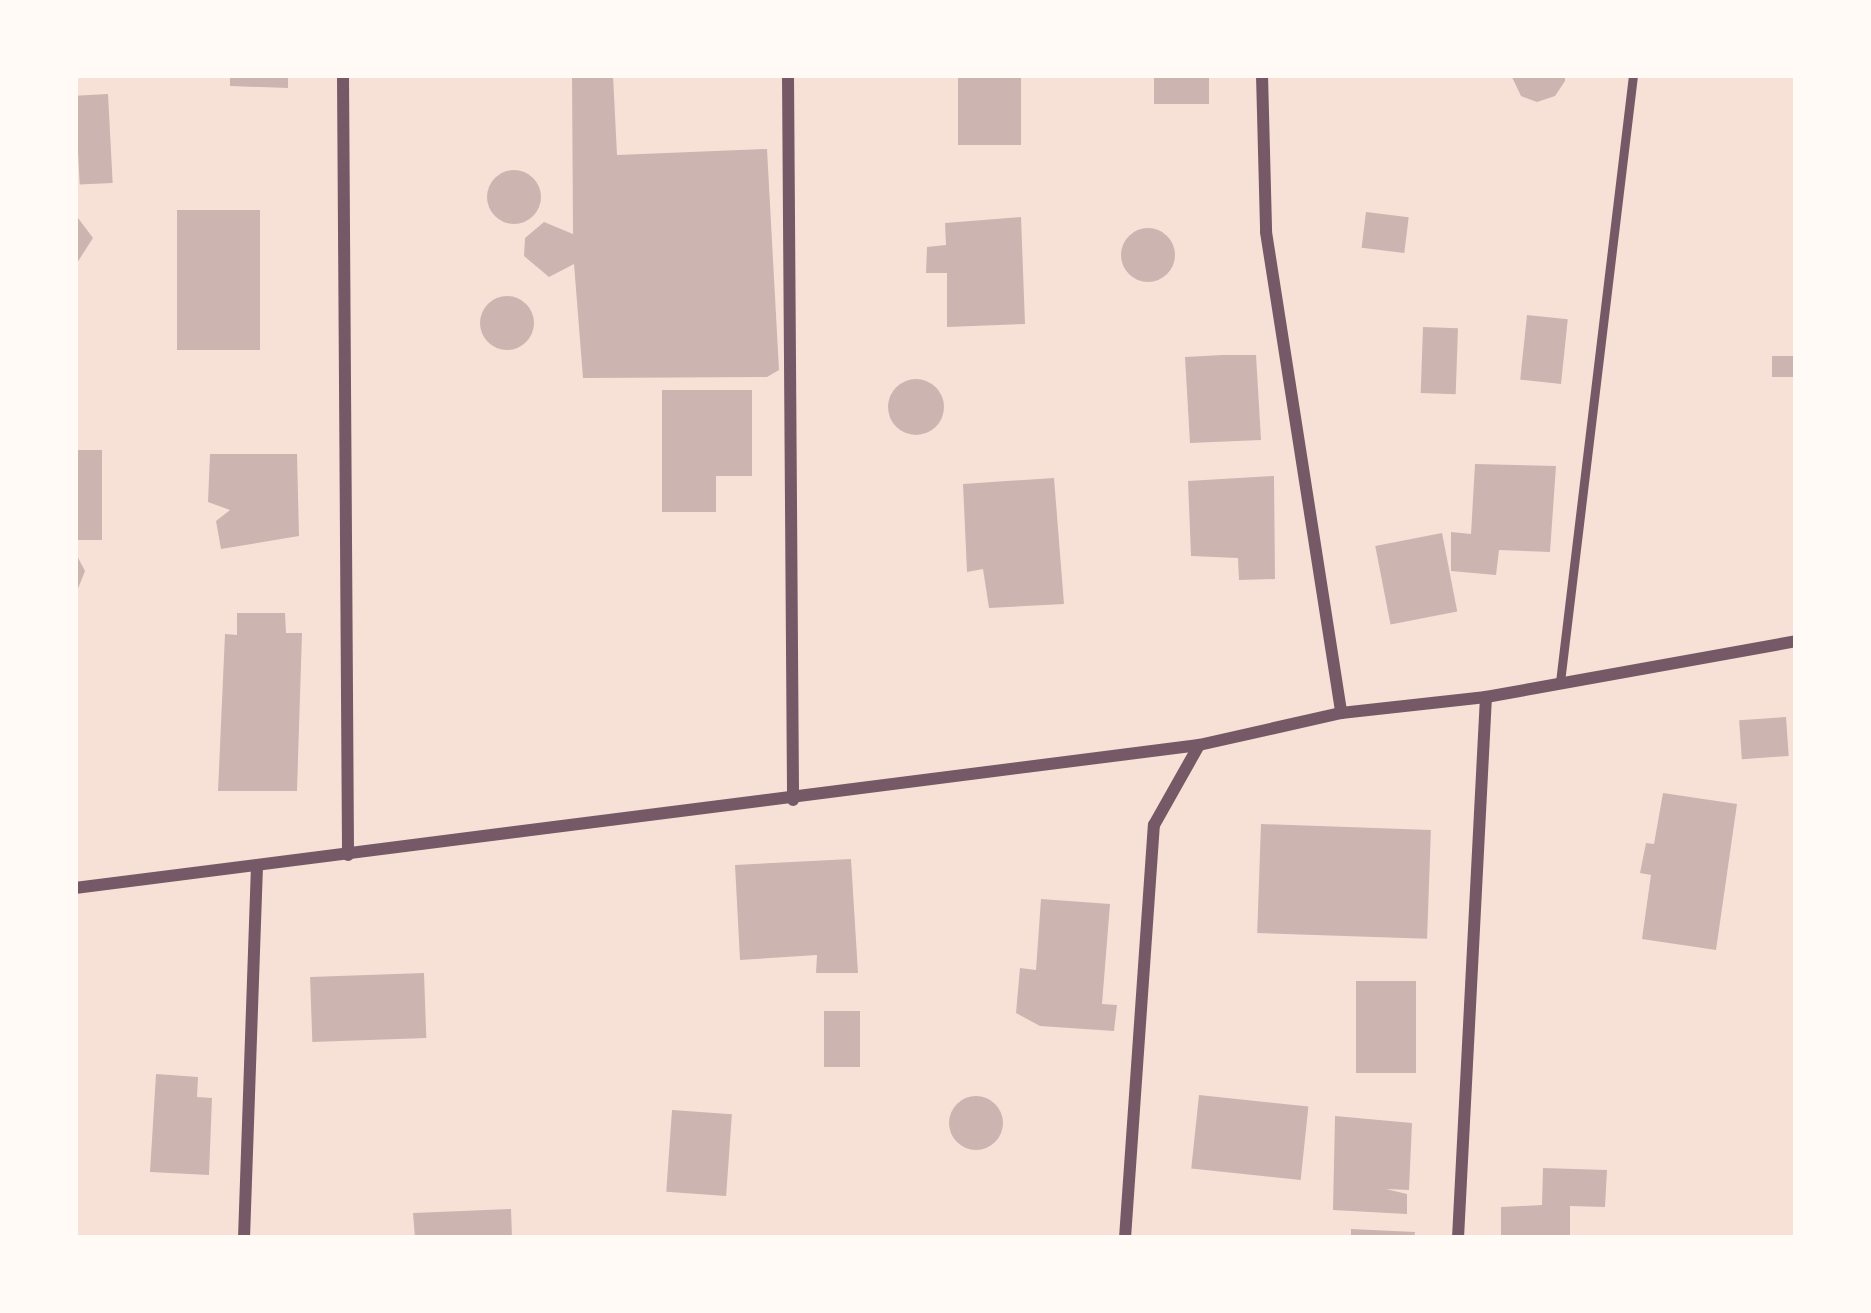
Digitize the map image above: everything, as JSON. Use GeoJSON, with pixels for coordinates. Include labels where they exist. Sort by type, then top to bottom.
{"type":"FeatureCollection","features":[{"type":"Feature","properties":{"kind":"street"},"geometry":{"type":"LineString","coordinates":[[343,75],[348,855]]}},
{"type":"Feature","properties":{"kind":"street"},"geometry":{"type":"LineString","coordinates":[[788,75],[794,800]]}},
{"type":"Feature","properties":{"kind":"street"},"geometry":{"type":"LineString","coordinates":[[1262,75],[1266,232],[1341,713]]}},
{"type":"Feature","properties":{"kind":"street"},"geometry":{"type":"LineString","coordinates":[[75,888],[1199,745],[1341,713],[1486,697],[1796,641]]}},
{"type":"Feature","properties":{"kind":"street"},"geometry":{"type":"LineString","coordinates":[[1458,1238],[1486,697]]}},
{"type":"Feature","properties":{"kind":"street"},"geometry":{"type":"LineString","coordinates":[[1125,1238],[1154,825],[1199,745]]}},
{"type":"Feature","properties":{"kind":"street"},"geometry":{"type":"LineString","coordinates":[[244,1238],[257,868]]}},
{"type":"Feature","properties":{"kind":"lane"},"geometry":{"type":"LineString","coordinates":[[1560,682],[1633,75]]}},
{"type":"Feature","properties":{"kind":"building"},"geometry":{"type":"Polygon","coordinates":[[[230,75],[288,75],[288,88],[230,86],[230,75]]]}},
{"type":"Feature","properties":{"kind":"building"},"geometry":{"type":"Polygon","coordinates":[[[572,75],[613,75],[617,155],[767,149],[779,370],[767,377],[583,378],[574,264],[549,277],[524,256],[525,238],[544,222],[573,234],[572,75]]]}},
{"type":"Feature","properties":{"kind":"building"},"geometry":{"type":"Polygon","coordinates":[[[958,75],[1021,75],[1021,145],[958,145],[958,75]]]}},
{"type":"Feature","properties":{"kind":"building"},"geometry":{"type":"Polygon","coordinates":[[[1154,75],[1209,75],[1209,104],[1154,104],[1154,75]]]}},
{"type":"Feature","properties":{"kind":"building"},"geometry":{"type":"Polygon","coordinates":[[[1511,75],[1565,75],[1565,81],[1555,96],[1537,102],[1521,96],[1511,75]]]}},
{"type":"Feature","properties":{"kind":"building"},"geometry":{"type":"Polygon","coordinates":[[[108,94],[113,183],[80,185],[75,96],[108,94]]]}},
{"type":"Feature","properties":{"kind":"building"},"geometry":{"type":"Polygon","coordinates":[[[514,170],[533,178],[541,197],[533,216],[514,224],[495,216],[487,197],[495,178],[514,170]]]}},
{"type":"Feature","properties":{"kind":"building"},"geometry":{"type":"Polygon","coordinates":[[[177,210],[260,210],[260,350],[177,350],[177,210]]]}},
{"type":"Feature","properties":{"kind":"building"},"geometry":{"type":"Polygon","coordinates":[[[1366,212],[1409,217],[1404,253],[1362,248],[1366,212]]]}},
{"type":"Feature","properties":{"kind":"building"},"geometry":{"type":"Polygon","coordinates":[[[75,214],[93,238],[75,266],[75,214]]]}},
{"type":"Feature","properties":{"kind":"building"},"geometry":{"type":"Polygon","coordinates":[[[1021,217],[1025,324],[947,327],[947,273],[926,273],[927,247],[946,245],[945,223],[1021,217]]]}},
{"type":"Feature","properties":{"kind":"building"},"geometry":{"type":"Polygon","coordinates":[[[1148,228],[1167,236],[1175,255],[1167,274],[1148,282],[1129,274],[1121,255],[1129,236],[1148,228]]]}},
{"type":"Feature","properties":{"kind":"building"},"geometry":{"type":"Polygon","coordinates":[[[507,296],[526,304],[534,323],[526,342],[507,350],[488,342],[480,323],[488,304],[507,296]]]}},
{"type":"Feature","properties":{"kind":"building"},"geometry":{"type":"Polygon","coordinates":[[[1527,315],[1568,319],[1561,384],[1520,380],[1527,315]]]}},
{"type":"Feature","properties":{"kind":"building"},"geometry":{"type":"Polygon","coordinates":[[[1423,327],[1458,328],[1456,394],[1421,393],[1423,327]]]}},
{"type":"Feature","properties":{"kind":"building"},"geometry":{"type":"Polygon","coordinates":[[[1256,355],[1261,440],[1190,443],[1185,357],[1256,355]]]}},
{"type":"Feature","properties":{"kind":"building"},"geometry":{"type":"Polygon","coordinates":[[[1772,356],[1796,356],[1796,377],[1772,377],[1772,356]]]}},
{"type":"Feature","properties":{"kind":"building"},"geometry":{"type":"Polygon","coordinates":[[[916,379],[936,387],[944,407],[936,427],[916,435],[896,427],[888,407],[896,387],[916,379]]]}},
{"type":"Feature","properties":{"kind":"building"},"geometry":{"type":"Polygon","coordinates":[[[662,390],[752,390],[752,476],[716,476],[716,512],[662,512],[662,390]]]}},
{"type":"Feature","properties":{"kind":"building"},"geometry":{"type":"Polygon","coordinates":[[[75,450],[102,450],[102,540],[75,540],[75,450]]]}},
{"type":"Feature","properties":{"kind":"building"},"geometry":{"type":"Polygon","coordinates":[[[210,454],[297,454],[299,536],[221,549],[216,521],[230,510],[208,502],[210,454]]]}},
{"type":"Feature","properties":{"kind":"building"},"geometry":{"type":"Polygon","coordinates":[[[1475,464],[1556,466],[1550,552],[1499,550],[1496,575],[1451,571],[1451,532],[1471,534],[1475,464]]]}},
{"type":"Feature","properties":{"kind":"building"},"geometry":{"type":"Polygon","coordinates":[[[1274,476],[1275,579],[1239,580],[1238,558],[1191,556],[1188,481],[1274,476]]]}},
{"type":"Feature","properties":{"kind":"building"},"geometry":{"type":"Polygon","coordinates":[[[1054,478],[1064,604],[989,608],[983,569],[967,572],[963,484],[1054,478]]]}},
{"type":"Feature","properties":{"kind":"building"},"geometry":{"type":"Polygon","coordinates":[[[1442,533],[1457,612],[1391,625],[1375,546],[1442,533]]]}},
{"type":"Feature","properties":{"kind":"building"},"geometry":{"type":"Polygon","coordinates":[[[75,552],[85,571],[75,596],[75,552]]]}},
{"type":"Feature","properties":{"kind":"building"},"geometry":{"type":"Polygon","coordinates":[[[237,613],[285,613],[286,633],[302,633],[297,791],[218,791],[225,634],[237,635],[237,613]]]}},
{"type":"Feature","properties":{"kind":"building"},"geometry":{"type":"Polygon","coordinates":[[[1786,717],[1789,756],[1742,759],[1739,720],[1786,717]]]}},
{"type":"Feature","properties":{"kind":"building"},"geometry":{"type":"Polygon","coordinates":[[[1663,793],[1737,804],[1716,950],[1642,939],[1651,875],[1640,873],[1646,843],[1654,844],[1663,793]]]}},
{"type":"Feature","properties":{"kind":"building"},"geometry":{"type":"Polygon","coordinates":[[[1261,824],[1431,830],[1427,939],[1257,933],[1261,824]]]}},
{"type":"Feature","properties":{"kind":"building"},"geometry":{"type":"Polygon","coordinates":[[[851,859],[858,973],[816,973],[817,955],[740,960],[735,865],[851,859]]]}},
{"type":"Feature","properties":{"kind":"building"},"geometry":{"type":"Polygon","coordinates":[[[1041,899],[1110,904],[1102,1004],[1117,1005],[1114,1031],[1040,1026],[1016,1013],[1020,968],[1036,970],[1041,899]]]}},
{"type":"Feature","properties":{"kind":"building"},"geometry":{"type":"Polygon","coordinates":[[[424,973],[426,1038],[312,1042],[310,977],[424,973]]]}},
{"type":"Feature","properties":{"kind":"building"},"geometry":{"type":"Polygon","coordinates":[[[1356,981],[1416,981],[1416,1073],[1356,1073],[1356,981]]]}},
{"type":"Feature","properties":{"kind":"building"},"geometry":{"type":"Polygon","coordinates":[[[824,1011],[860,1011],[860,1067],[824,1067],[824,1011]]]}},
{"type":"Feature","properties":{"kind":"building"},"geometry":{"type":"Polygon","coordinates":[[[156,1074],[198,1077],[197,1097],[212,1098],[209,1175],[150,1172],[156,1074]]]}},
{"type":"Feature","properties":{"kind":"building"},"geometry":{"type":"Polygon","coordinates":[[[1199,1095],[1308,1106],[1301,1180],[1191,1169],[1199,1095]]]}},
{"type":"Feature","properties":{"kind":"building"},"geometry":{"type":"Polygon","coordinates":[[[976,1096],[995,1104],[1003,1123],[995,1142],[976,1150],[957,1142],[949,1123],[957,1104],[976,1096]]]}},
{"type":"Feature","properties":{"kind":"building"},"geometry":{"type":"Polygon","coordinates":[[[672,1110],[732,1114],[726,1196],[666,1192],[672,1110]]]}},
{"type":"Feature","properties":{"kind":"building"},"geometry":{"type":"Polygon","coordinates":[[[1335,1116],[1412,1123],[1409,1190],[1386,1189],[1407,1194],[1407,1214],[1333,1210],[1335,1116]]]}},
{"type":"Feature","properties":{"kind":"building"},"geometry":{"type":"Polygon","coordinates":[[[1543,1168],[1607,1170],[1605,1207],[1570,1206],[1570,1238],[1501,1238],[1501,1207],[1542,1205],[1543,1168]]]}},
{"type":"Feature","properties":{"kind":"building"},"geometry":{"type":"Polygon","coordinates":[[[511,1209],[512,1238],[415,1238],[413,1213],[511,1209]]]}},
{"type":"Feature","properties":{"kind":"building"},"geometry":{"type":"Polygon","coordinates":[[[1351,1229],[1415,1232],[1414,1238],[1351,1238],[1351,1229]]]}}]}
